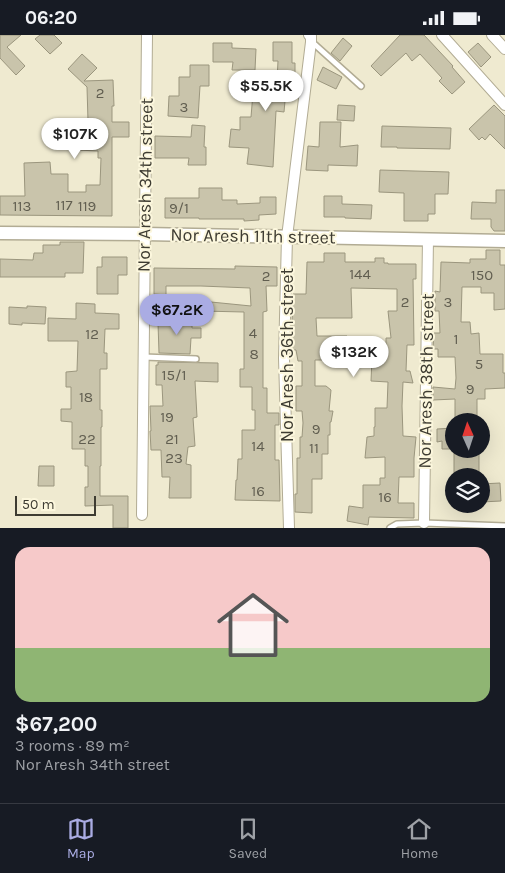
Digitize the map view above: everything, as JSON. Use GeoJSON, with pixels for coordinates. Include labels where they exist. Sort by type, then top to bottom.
{"type":"FeatureCollection","features":[{"type":"Feature","properties":{"kind":"street","name":"Nor Aresh 34th street"},"geometry":{"type":"LineString","coordinates":[[142,515],[147,35]]}},
{"type":"Feature","properties":{"kind":"street"},"geometry":{"type":"LineString","coordinates":[[442,35],[505,105]]}},
{"type":"Feature","properties":{"kind":"street"},"geometry":{"type":"LineString","coordinates":[[492,35],[505,49]]}},
{"type":"Feature","properties":{"kind":"street","name":"Nor Aresh 36th street"},"geometry":{"type":"LineString","coordinates":[[289,528],[284,358],[287,237],[310,39]]}},
{"type":"Feature","properties":{"kind":"street","name":"Nor Aresh 11th street"},"geometry":{"type":"LineString","coordinates":[[0,233],[505,241]]}},
{"type":"Feature","properties":{"kind":"street","name":"Nor Aresh 38th street"},"geometry":{"type":"LineString","coordinates":[[424,523],[428,239]]}},
{"type":"Feature","properties":{"kind":"lane"},"geometry":{"type":"LineString","coordinates":[[310,39],[361,87]]}},
{"type":"Feature","properties":{"kind":"lane"},"geometry":{"type":"LineString","coordinates":[[143,357],[196,359]]}},
{"type":"Feature","properties":{"kind":"lane"},"geometry":{"type":"LineString","coordinates":[[390,528],[397,524],[424,523],[505,526]]}},
{"type":"Feature","properties":{"kind":"building"},"geometry":{"type":"Polygon","coordinates":[[[0,35],[21,35],[7,47],[25,66],[16,75],[0,58],[0,35]]]}},
{"type":"Feature","properties":{"kind":"building"},"geometry":{"type":"Polygon","coordinates":[[[40,35],[54,35],[62,43],[50,54],[35,39],[40,35]]]}},
{"type":"Feature","properties":{"kind":"building"},"geometry":{"type":"Polygon","coordinates":[[[400,35],[424,35],[465,82],[452,94],[439,81],[442,78],[420,54],[412,61],[406,53],[381,76],[371,66],[400,35]]]}},
{"type":"Feature","properties":{"kind":"building"},"geometry":{"type":"Polygon","coordinates":[[[343,38],[352,46],[340,61],[331,53],[343,38]]]}},
{"type":"Feature","properties":{"kind":"building"},"geometry":{"type":"Polygon","coordinates":[[[273,42],[292,42],[292,63],[295,63],[295,79],[287,79],[284,112],[276,111],[273,167],[247,164],[249,148],[229,147],[231,129],[240,130],[240,117],[251,117],[253,93],[265,94],[266,79],[277,80],[278,61],[273,61],[273,42]]]}},
{"type":"Feature","properties":{"kind":"building"},"geometry":{"type":"Polygon","coordinates":[[[213,43],[232,43],[232,48],[256,49],[255,70],[232,70],[233,62],[213,62],[213,43]]]}},
{"type":"Feature","properties":{"kind":"building"},"geometry":{"type":"Polygon","coordinates":[[[478,43],[491,57],[481,67],[468,52],[478,43]]]}},
{"type":"Feature","properties":{"kind":"building"},"geometry":{"type":"Polygon","coordinates":[[[82,54],[97,68],[84,81],[113,80],[114,106],[112,106],[112,122],[129,122],[129,137],[112,137],[112,216],[0,215],[0,196],[25,196],[24,163],[50,162],[51,174],[68,174],[68,192],[86,192],[86,185],[100,185],[101,158],[98,158],[98,151],[76,150],[76,138],[64,138],[64,125],[77,125],[77,120],[88,121],[87,87],[68,69],[82,54]]]}},
{"type":"Feature","properties":{"kind":"building"},"geometry":{"type":"Polygon","coordinates":[[[190,65],[209,65],[209,86],[200,86],[198,118],[168,116],[169,96],[179,96],[179,77],[190,77],[190,65]]]}},
{"type":"Feature","properties":{"kind":"building"},"geometry":{"type":"Polygon","coordinates":[[[323,67],[342,77],[336,89],[317,80],[323,67]]]}},
{"type":"Feature","properties":{"kind":"building"},"geometry":{"type":"Polygon","coordinates":[[[338,105],[355,106],[354,121],[337,120],[338,105]]]}},
{"type":"Feature","properties":{"kind":"building"},"geometry":{"type":"Polygon","coordinates":[[[494,105],[505,116],[505,149],[490,134],[485,140],[482,137],[479,140],[469,129],[494,105]]]}},
{"type":"Feature","properties":{"kind":"building"},"geometry":{"type":"Polygon","coordinates":[[[320,122],[341,122],[340,147],[358,145],[357,166],[328,165],[328,171],[306,170],[308,146],[319,147],[320,122]]]}},
{"type":"Feature","properties":{"kind":"building"},"geometry":{"type":"Polygon","coordinates":[[[192,125],[205,126],[204,147],[206,147],[206,165],[188,165],[189,158],[155,158],[155,136],[191,137],[192,125]]]}},
{"type":"Feature","properties":{"kind":"building"},"geometry":{"type":"Polygon","coordinates":[[[382,126],[451,128],[450,149],[381,147],[382,126]]]}},
{"type":"Feature","properties":{"kind":"building"},"geometry":{"type":"Polygon","coordinates":[[[380,170],[449,172],[448,194],[435,194],[435,214],[428,214],[428,221],[404,221],[404,193],[379,192],[380,170]]]}},
{"type":"Feature","properties":{"kind":"building"},"geometry":{"type":"Polygon","coordinates":[[[199,188],[222,188],[222,200],[237,200],[237,204],[260,203],[260,197],[276,197],[276,214],[259,215],[259,220],[244,221],[244,219],[165,218],[165,198],[199,198],[199,188]]]}},
{"type":"Feature","properties":{"kind":"building"},"geometry":{"type":"Polygon","coordinates":[[[496,190],[505,190],[505,231],[494,231],[491,227],[491,219],[471,219],[472,202],[496,203],[496,190]]]}},
{"type":"Feature","properties":{"kind":"building"},"geometry":{"type":"Polygon","coordinates":[[[324,196],[342,196],[342,204],[372,205],[371,219],[324,217],[324,196]]]}},
{"type":"Feature","properties":{"kind":"building"},"geometry":{"type":"Polygon","coordinates":[[[60,242],[84,242],[83,273],[65,273],[65,277],[0,277],[0,259],[33,260],[34,253],[43,253],[43,245],[60,245],[60,242]]]}},
{"type":"Feature","properties":{"kind":"building"},"geometry":{"type":"Polygon","coordinates":[[[486,250],[500,250],[500,265],[505,265],[505,309],[494,310],[494,293],[481,293],[481,287],[462,287],[461,322],[470,322],[471,334],[479,333],[480,354],[503,354],[505,388],[485,389],[485,399],[477,399],[477,413],[455,413],[455,399],[433,400],[433,387],[455,389],[456,378],[455,357],[438,357],[438,349],[433,349],[434,333],[440,333],[439,311],[435,311],[435,291],[440,292],[441,262],[470,263],[470,259],[486,259],[486,250]]]}},
{"type":"Feature","properties":{"kind":"building"},"geometry":{"type":"Polygon","coordinates":[[[324,253],[345,253],[345,262],[375,262],[375,258],[384,258],[384,263],[388,264],[416,264],[416,279],[413,279],[414,345],[407,345],[406,371],[410,371],[413,383],[403,382],[402,406],[403,436],[416,437],[414,477],[399,477],[398,503],[414,503],[414,518],[369,517],[368,525],[347,521],[349,506],[363,508],[363,485],[380,485],[380,478],[385,478],[385,457],[365,458],[367,437],[374,436],[375,408],[387,408],[388,382],[371,381],[372,358],[386,359],[386,338],[391,338],[388,311],[397,311],[397,289],[351,288],[352,318],[316,318],[317,336],[347,336],[347,346],[333,347],[334,360],[315,360],[315,386],[326,386],[331,390],[329,411],[333,411],[330,422],[330,435],[328,435],[328,454],[322,454],[322,479],[312,479],[312,513],[295,512],[297,458],[300,458],[300,437],[302,437],[303,423],[302,411],[296,411],[296,386],[302,386],[302,361],[298,361],[296,350],[291,350],[293,294],[306,294],[307,262],[324,262],[324,253]]]}},
{"type":"Feature","properties":{"kind":"building"},"geometry":{"type":"Polygon","coordinates":[[[102,257],[127,257],[127,275],[118,275],[118,294],[97,294],[97,267],[102,267],[102,257]]]}},
{"type":"Feature","properties":{"kind":"building"},"geometry":{"type":"Polygon","coordinates":[[[235,266],[277,267],[277,286],[266,286],[267,311],[263,312],[263,388],[267,388],[267,413],[279,413],[279,425],[275,425],[275,460],[279,460],[280,501],[235,500],[238,459],[242,459],[242,430],[255,430],[255,410],[252,410],[252,387],[240,387],[240,369],[244,369],[244,312],[201,311],[201,301],[251,306],[250,288],[166,286],[166,295],[154,294],[154,268],[235,269],[235,266]]]}},
{"type":"Feature","properties":{"kind":"building"},"geometry":{"type":"Polygon","coordinates":[[[76,303],[95,304],[95,313],[119,314],[119,329],[105,329],[104,353],[107,353],[107,369],[100,369],[102,427],[100,496],[128,496],[128,528],[113,528],[113,505],[85,506],[85,487],[88,487],[88,466],[85,466],[85,449],[72,449],[72,422],[61,421],[61,409],[71,409],[71,387],[66,387],[66,372],[77,371],[78,341],[48,341],[48,318],[76,319],[76,303]]]}},
{"type":"Feature","properties":{"kind":"building"},"geometry":{"type":"Polygon","coordinates":[[[27,306],[46,307],[45,324],[9,324],[9,307],[27,308],[27,306]]]}},
{"type":"Feature","properties":{"kind":"building"},"geometry":{"type":"Polygon","coordinates":[[[168,317],[192,317],[192,328],[201,328],[201,338],[191,338],[190,354],[159,353],[158,323],[168,323],[168,317]]]}},
{"type":"Feature","properties":{"kind":"building"},"geometry":{"type":"Polygon","coordinates":[[[158,362],[218,363],[218,382],[195,381],[197,417],[193,418],[195,446],[188,447],[186,464],[191,465],[191,498],[169,498],[170,477],[162,477],[161,450],[151,450],[150,406],[163,406],[162,385],[156,385],[156,365],[158,365],[158,362]]]}},
{"type":"Feature","properties":{"kind":"building"},"geometry":{"type":"Polygon","coordinates":[[[437,429],[445,429],[445,449],[442,449],[442,441],[437,442],[437,429]]]}},
{"type":"Feature","properties":{"kind":"building"},"geometry":{"type":"Polygon","coordinates":[[[454,458],[479,458],[479,468],[454,468],[454,458]]]}},
{"type":"Feature","properties":{"kind":"building"},"geometry":{"type":"Polygon","coordinates":[[[39,466],[54,466],[54,486],[38,486],[39,466]]]}},
{"type":"Feature","properties":{"kind":"building"},"geometry":{"type":"Polygon","coordinates":[[[500,483],[501,501],[490,502],[490,484],[500,483]]]}}]}
